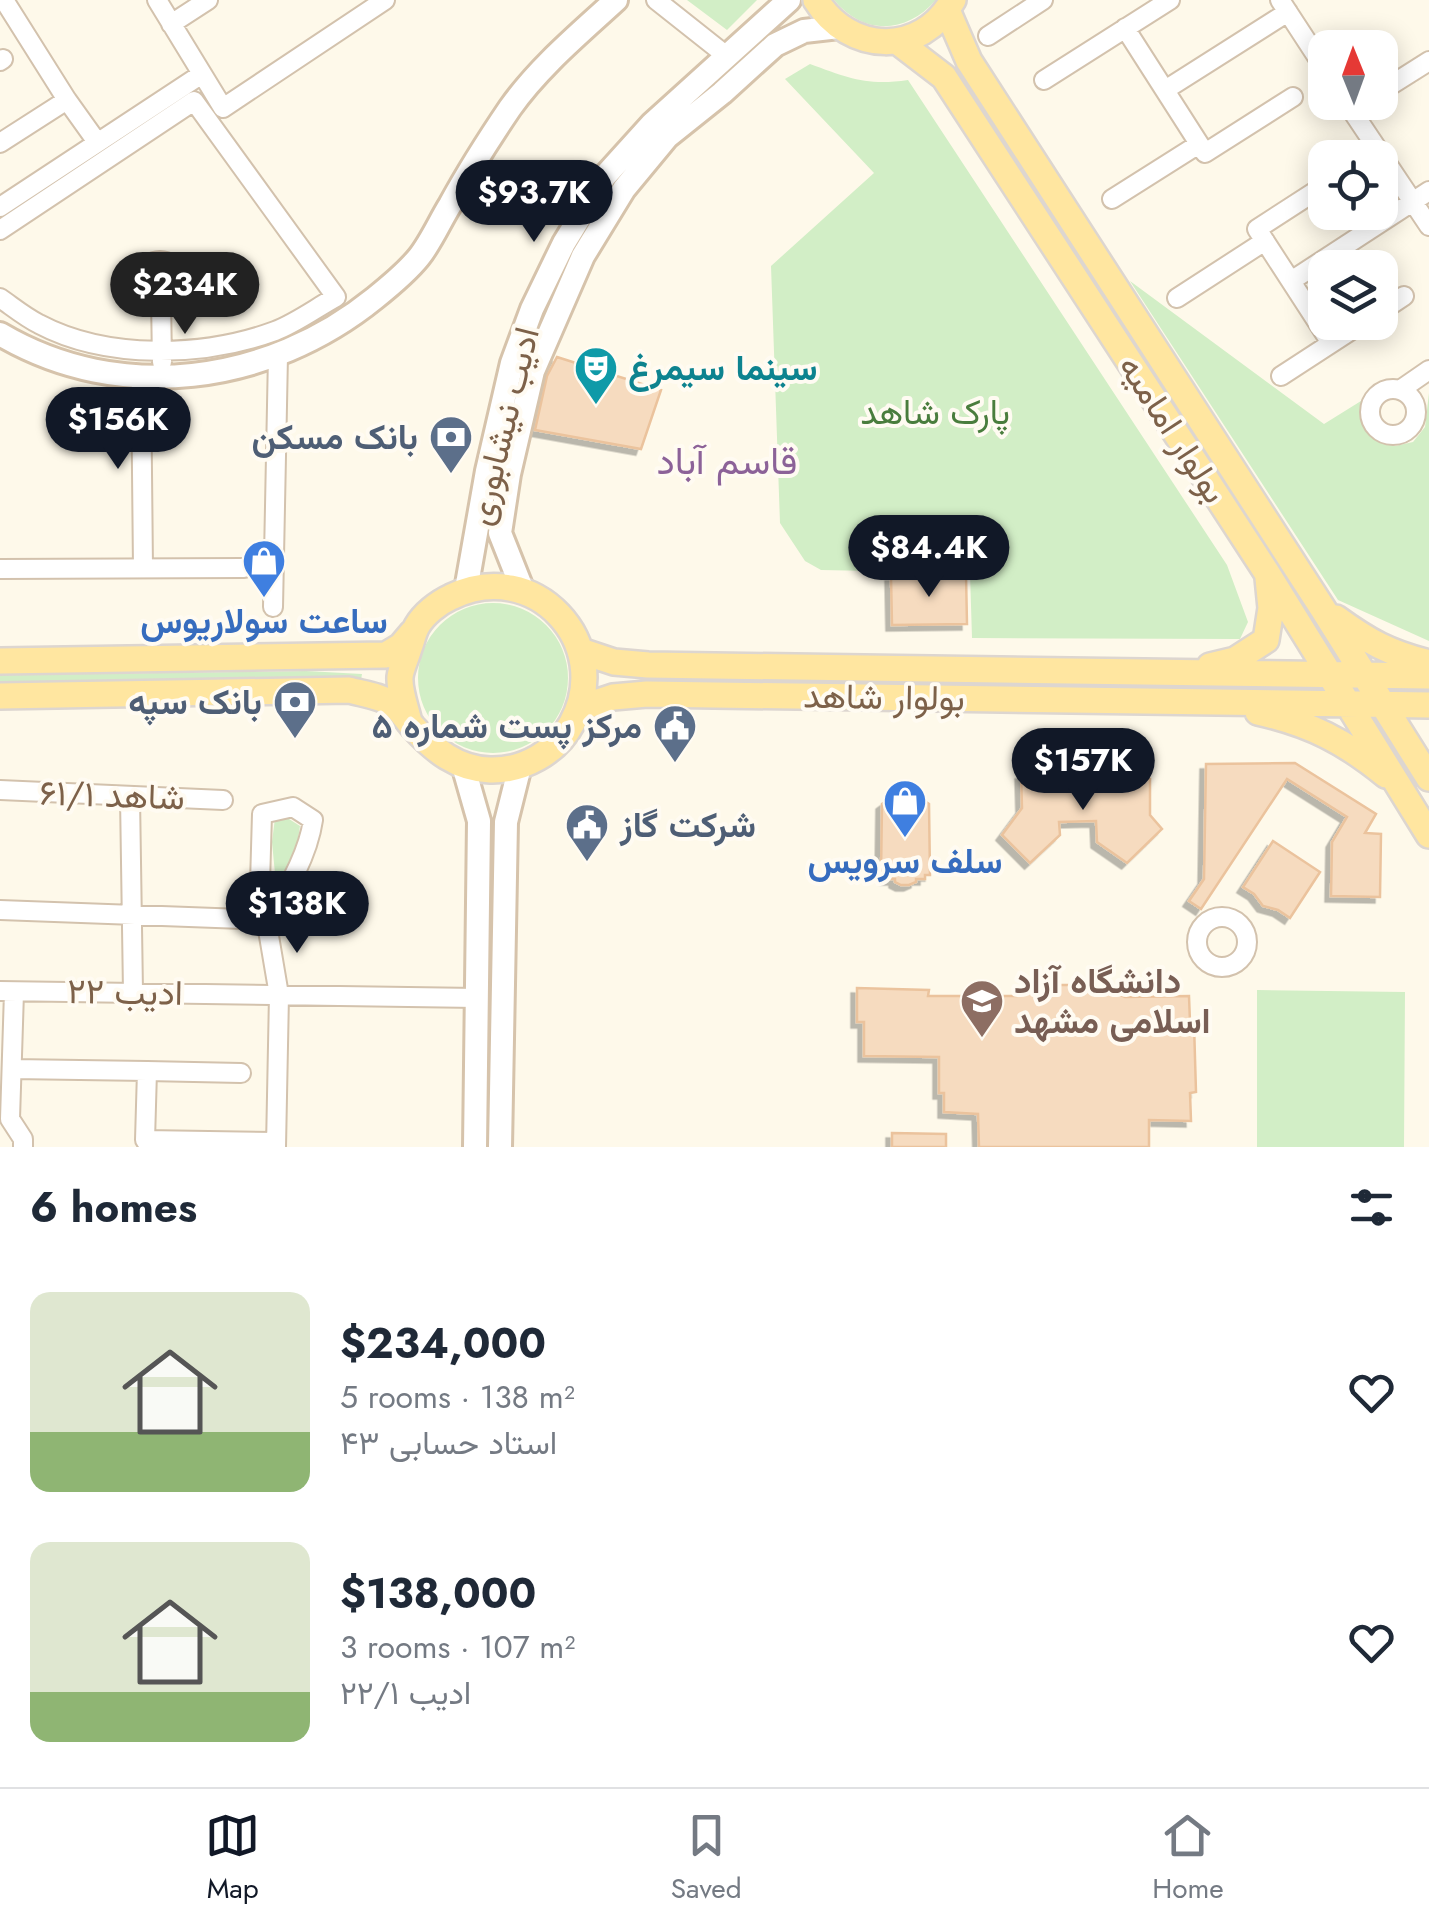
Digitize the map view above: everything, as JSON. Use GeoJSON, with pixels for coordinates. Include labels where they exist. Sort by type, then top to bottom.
{"type":"FeatureCollection","features":[{"type":"Feature","properties":{"kind":"main road"},"geometry":{"type":"LineString","coordinates":[[0,334],[30,352],[95,372],[151,376],[229,371],[320,336],[390,287],[420,256],[512,106],[559,51],[616,0]]}},
{"type":"Feature","properties":{"kind":"main road","name":"ادیب نیشابوری"},"geometry":{"type":"LineString","coordinates":[[466,590],[486,471],[512,364],[532,308],[564,243],[606,176],[652,124],[789,0]]}},
{"type":"Feature","properties":{"kind":"main road"},"geometry":{"type":"LineString","coordinates":[[816,0],[839,27],[876,42],[896,41],[925,30],[950,5]]}},
{"type":"Feature","properties":{"kind":"main road","name":"بولوار امامیه"},"geometry":{"type":"LineString","coordinates":[[950,5],[970,60],[1429,778]]}},
{"type":"Feature","properties":{"kind":"main road","name":"ادیب نیشابوری"},"geometry":{"type":"LineString","coordinates":[[523,590],[500,533],[509,474],[534,371],[583,256],[624,190],[667,137],[775,44],[804,31],[839,27]]}},
{"type":"Feature","properties":{"kind":"main road","name":"بولوار امامیه"},"geometry":{"type":"LineString","coordinates":[[896,41],[944,76],[1267,573],[1429,834]]}},
{"type":"Feature","properties":{"kind":"main road"},"geometry":{"type":"LineString","coordinates":[[1186,672],[1235,660],[1266,640],[1271,608],[1267,573]]}},
{"type":"Feature","properties":{"kind":"main road"},"geometry":{"type":"LineString","coordinates":[[0,696],[338,689],[394,705],[409,722],[437,752],[462,765],[491,770],[520,766],[546,754],[567,733],[580,708],[586,680],[581,651],[569,625],[548,604],[523,590],[494,586],[466,590],[440,602],[419,622],[400,676],[409,722]]}},
{"type":"Feature","properties":{"kind":"main road"},"geometry":{"type":"LineString","coordinates":[[1323,609],[1362,637],[1396,654],[1429,663]]}},
{"type":"Feature","properties":{"kind":"main road"},"geometry":{"type":"LineString","coordinates":[[0,661],[386,655],[402,646],[416,629]]}},
{"type":"Feature","properties":{"kind":"main road","name":"بولوار شاهد"},"geometry":{"type":"LineString","coordinates":[[581,651],[614,662],[648,665],[1429,676]]}},
{"type":"Feature","properties":{"kind":"main road","name":"بولوار شاهد"},"geometry":{"type":"LineString","coordinates":[[580,708],[613,697],[647,694],[1429,705]]}},
{"type":"Feature","properties":{"kind":"main road"},"geometry":{"type":"LineString","coordinates":[[1214,702],[1276,716],[1338,739],[1400,787]]}},
{"type":"Feature","properties":{"kind":"main road"},"geometry":{"type":"LineString","coordinates":[[462,765],[479,820],[475,1147]]}},
{"type":"Feature","properties":{"kind":"main road"},"geometry":{"type":"LineString","coordinates":[[500,1147],[506,822],[520,766]]}},
{"type":"Feature","properties":{"kind":"street"},"geometry":{"type":"LineString","coordinates":[[4,0],[97,142]]}},
{"type":"Feature","properties":{"kind":"street"},"geometry":{"type":"LineString","coordinates":[[157,0],[224,108],[385,0]]}},
{"type":"Feature","properties":{"kind":"street"},"geometry":{"type":"LineString","coordinates":[[171,24],[208,0]]}},
{"type":"Feature","properties":{"kind":"street"},"geometry":{"type":"LineString","coordinates":[[656,0],[728,56]]}},
{"type":"Feature","properties":{"kind":"street"},"geometry":{"type":"LineString","coordinates":[[988,36],[1043,0]]}},
{"type":"Feature","properties":{"kind":"street"},"geometry":{"type":"LineString","coordinates":[[1044,80],[1170,0]]}},
{"type":"Feature","properties":{"kind":"street"},"geometry":{"type":"LineString","coordinates":[[1165,90],[1284,6],[1308,43]]}},
{"type":"Feature","properties":{"kind":"street"},"geometry":{"type":"LineString","coordinates":[[1125,28],[1202,149]]}},
{"type":"Feature","properties":{"kind":"street"},"geometry":{"type":"LineString","coordinates":[[1398,81],[1429,62]]}},
{"type":"Feature","properties":{"kind":"street"},"geometry":{"type":"LineString","coordinates":[[0,207],[202,74]]}},
{"type":"Feature","properties":{"kind":"street"},"geometry":{"type":"LineString","coordinates":[[1112,199],[1294,97]]}},
{"type":"Feature","properties":{"kind":"street"},"geometry":{"type":"LineString","coordinates":[[0,143],[67,100]]}},
{"type":"Feature","properties":{"kind":"street"},"geometry":{"type":"LineString","coordinates":[[0,230],[194,101],[336,297],[278,330],[217,348],[162,352],[98,345],[40,325],[0,298]]}},
{"type":"Feature","properties":{"kind":"street"},"geometry":{"type":"LineString","coordinates":[[1362,120],[1429,226]]}},
{"type":"Feature","properties":{"kind":"street"},"geometry":{"type":"LineString","coordinates":[[1290,281],[1429,191]]}},
{"type":"Feature","properties":{"kind":"street"},"geometry":{"type":"LineString","coordinates":[[1177,298],[1308,198]]}},
{"type":"Feature","properties":{"kind":"street"},"geometry":{"type":"LineString","coordinates":[[1261,235],[1332,343]]}},
{"type":"Feature","properties":{"kind":"street"},"geometry":{"type":"LineString","coordinates":[[1398,300],[1404,296]]}},
{"type":"Feature","properties":{"kind":"street"},"geometry":{"type":"LineString","coordinates":[[143,568],[151,376],[162,352],[161,298]]}},
{"type":"Feature","properties":{"kind":"street"},"geometry":{"type":"LineString","coordinates":[[1281,376],[1337,340]]}},
{"type":"Feature","properties":{"kind":"street"},"geometry":{"type":"LineString","coordinates":[[273,607],[278,355]]}},
{"type":"Feature","properties":{"kind":"street"},"geometry":{"type":"LineString","coordinates":[[1400,390],[1429,370]]}},
{"type":"Feature","properties":{"kind":"street"},"geometry":{"type":"LineString","coordinates":[[0,569],[244,568]]}},
{"type":"Feature","properties":{"kind":"street","name":"شاهد ۶۱/۱"},"geometry":{"type":"LineString","coordinates":[[0,790],[223,800]]}},
{"type":"Feature","properties":{"kind":"street"},"geometry":{"type":"LineString","coordinates":[[130,797],[133,992]]}},
{"type":"Feature","properties":{"kind":"street"},"geometry":{"type":"LineString","coordinates":[[146,1071],[145,1140],[276,1144],[279,995],[260,883],[262,814],[293,807],[313,820],[311,833],[286,894],[268,920]]}},
{"type":"Feature","properties":{"kind":"street"},"geometry":{"type":"LineString","coordinates":[[0,910],[268,920]]}},
{"type":"Feature","properties":{"kind":"street"},"geometry":{"type":"LineString","coordinates":[[7,991],[14,1069],[5,1119],[23,1139],[23,1147]]}},
{"type":"Feature","properties":{"kind":"street","name":"ادیب ۲۲"},"geometry":{"type":"LineString","coordinates":[[7,991],[476,998]]}},
{"type":"Feature","properties":{"kind":"street"},"geometry":{"type":"LineString","coordinates":[[14,1069],[241,1073]]}},
{"type":"Feature","properties":{"kind":"green space"},"geometry":{"type":"Polygon","coordinates":[[[687,0],[757,0],[727,30],[687,0]]]}},
{"type":"Feature","properties":{"kind":"green space"},"geometry":{"type":"Polygon","coordinates":[[[834,0],[936,0],[912,19],[885,26],[858,20],[834,0]]]}},
{"type":"Feature","properties":{"kind":"green space","name":"پارک شاهد"},"geometry":{"type":"Polygon","coordinates":[[[810,64],[858,80],[908,80],[1227,565],[1248,622],[1240,639],[972,638],[970,573],[821,570],[805,561],[780,523],[771,266],[874,173],[785,79],[810,64]]]}},
{"type":"Feature","properties":{"kind":"green space"},"geometry":{"type":"Polygon","coordinates":[[[1130,281],[1324,424],[1369,396],[1367,415],[1373,432],[1395,446],[1413,442],[1425,427],[1429,393],[1429,641],[1338,600],[1130,281]]]}},
{"type":"Feature","properties":{"kind":"green space"},"geometry":{"type":"Polygon","coordinates":[[[493,603],[522,608],[546,625],[563,649],[568,678],[563,707],[546,731],[522,748],[493,753],[464,748],[440,731],[423,707],[418,678],[423,649],[440,625],[464,608],[493,603]]]}},
{"type":"Feature","properties":{"kind":"green space"},"geometry":{"type":"Polygon","coordinates":[[[306,671],[362,674],[361,680],[0,685],[0,675],[306,671]]]}},
{"type":"Feature","properties":{"kind":"green space"},"geometry":{"type":"Polygon","coordinates":[[[275,818],[289,819],[300,826],[277,895],[272,842],[275,818]]]}},
{"type":"Feature","properties":{"kind":"green space"},"geometry":{"type":"Polygon","coordinates":[[[1257,990],[1405,992],[1404,1147],[1257,1147],[1257,990]]]}},
{"type":"Feature","properties":{"kind":"building","name":"سینما سیمرغ"},"geometry":{"type":"Polygon","coordinates":[[[557,357],[661,390],[641,449],[535,430],[547,376],[557,357]]]}},
{"type":"Feature","properties":{"kind":"building"},"geometry":{"type":"Polygon","coordinates":[[[966,575],[967,624],[892,625],[891,576],[966,575]]]}},
{"type":"Feature","properties":{"kind":"building"},"geometry":{"type":"Polygon","coordinates":[[[1295,763],[1376,814],[1365,833],[1381,834],[1380,897],[1331,896],[1332,842],[1347,817],[1287,779],[1201,909],[1189,901],[1204,879],[1206,764],[1295,763]]]}},
{"type":"Feature","properties":{"kind":"building"},"geometry":{"type":"Polygon","coordinates":[[[1021,774],[1150,779],[1150,815],[1162,829],[1127,863],[1097,842],[1096,821],[1059,822],[1060,835],[1030,863],[1002,835],[1022,808],[1021,774]]]}},
{"type":"Feature","properties":{"kind":"building","name":"سلف سرویس"},"geometry":{"type":"Polygon","coordinates":[[[893,796],[917,796],[929,804],[930,875],[909,885],[885,879],[885,874],[881,874],[882,804],[893,796]]]}},
{"type":"Feature","properties":{"kind":"building"},"geometry":{"type":"Polygon","coordinates":[[[1273,841],[1320,872],[1290,918],[1263,906],[1243,887],[1273,841]]]}},
{"type":"Feature","properties":{"kind":"building"},"geometry":{"type":"Polygon","coordinates":[[[1052,985],[1079,985],[1080,991],[1112,991],[1125,997],[1189,996],[1196,1092],[1190,1093],[1191,1121],[1149,1120],[1149,1147],[979,1147],[978,1114],[944,1112],[944,1093],[939,1093],[939,1057],[864,1056],[864,1022],[857,1022],[857,988],[929,990],[928,996],[1017,996],[1025,990],[1052,991],[1052,985]]]}},
{"type":"Feature","properties":{"kind":"building"},"geometry":{"type":"Polygon","coordinates":[[[892,1133],[946,1134],[946,1147],[892,1147],[892,1133]]]}},
{"type":"Feature","properties":{"kind":"place","name":"سینما سیمرغ"},"geometry":{"type":"Point","coordinates":[596,406]}},
{"type":"Feature","properties":{"kind":"place","name":"بانک مسکن"},"geometry":{"type":"Point","coordinates":[451,475]}},
{"type":"Feature","properties":{"kind":"place","name":"ساعت سولاریوس"},"geometry":{"type":"Point","coordinates":[264,599]}},
{"type":"Feature","properties":{"kind":"place","name":"بانک سپه"},"geometry":{"type":"Point","coordinates":[295,740]}},
{"type":"Feature","properties":{"kind":"place","name":"مرکز پست شماره ۵"},"geometry":{"type":"Point","coordinates":[675,764]}},
{"type":"Feature","properties":{"kind":"place","name":"سلف سرویس"},"geometry":{"type":"Point","coordinates":[905,839]}},
{"type":"Feature","properties":{"kind":"place","name":"شرکت گاز"},"geometry":{"type":"Point","coordinates":[587,863]}},
{"type":"Feature","properties":{"kind":"place","name":"دانشگاه آزاد اسلامی مشهد"},"geometry":{"type":"Point","coordinates":[982,1039]}},
{"type":"Feature","properties":{"kind":"district","name":"قاسم آباد"},"geometry":{"type":"Point","coordinates":[727,461]}}]}
